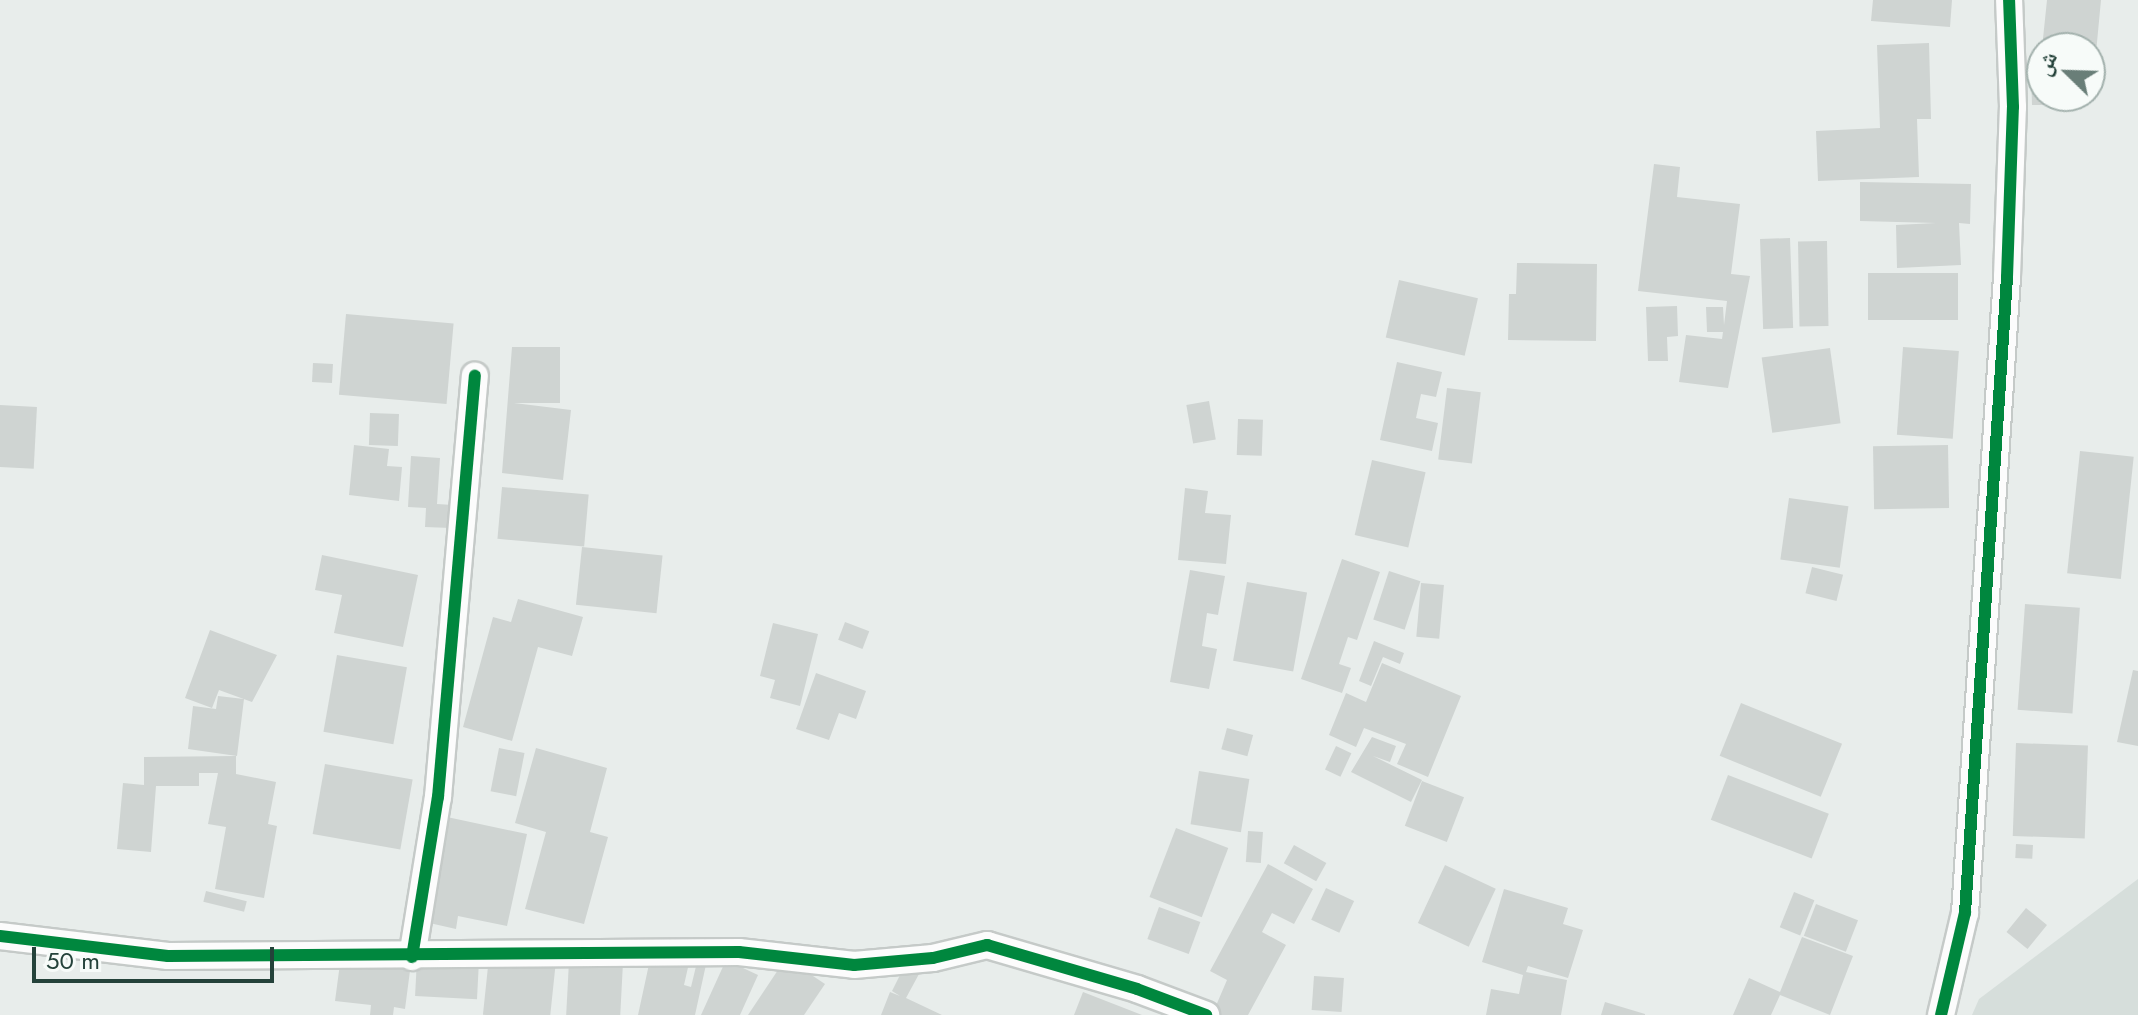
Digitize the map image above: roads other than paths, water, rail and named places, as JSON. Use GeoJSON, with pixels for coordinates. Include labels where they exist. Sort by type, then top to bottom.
{"type":"FeatureCollection","features":[{"type":"Feature","properties":{"kind":"street"},"geometry":{"type":"LineString","coordinates":[[1941,1015],[1965,913],[2005,308],[2013,107],[2009,0]]}},
{"type":"Feature","properties":{"kind":"street"},"geometry":{"type":"LineString","coordinates":[[412,957],[438,797],[475,376]]}},
{"type":"Feature","properties":{"kind":"street"},"geometry":{"type":"LineString","coordinates":[[0,936],[168,956],[412,957],[739,952],[854,965],[933,958],[987,945],[1137,989],[1206,1015]]}}]}
